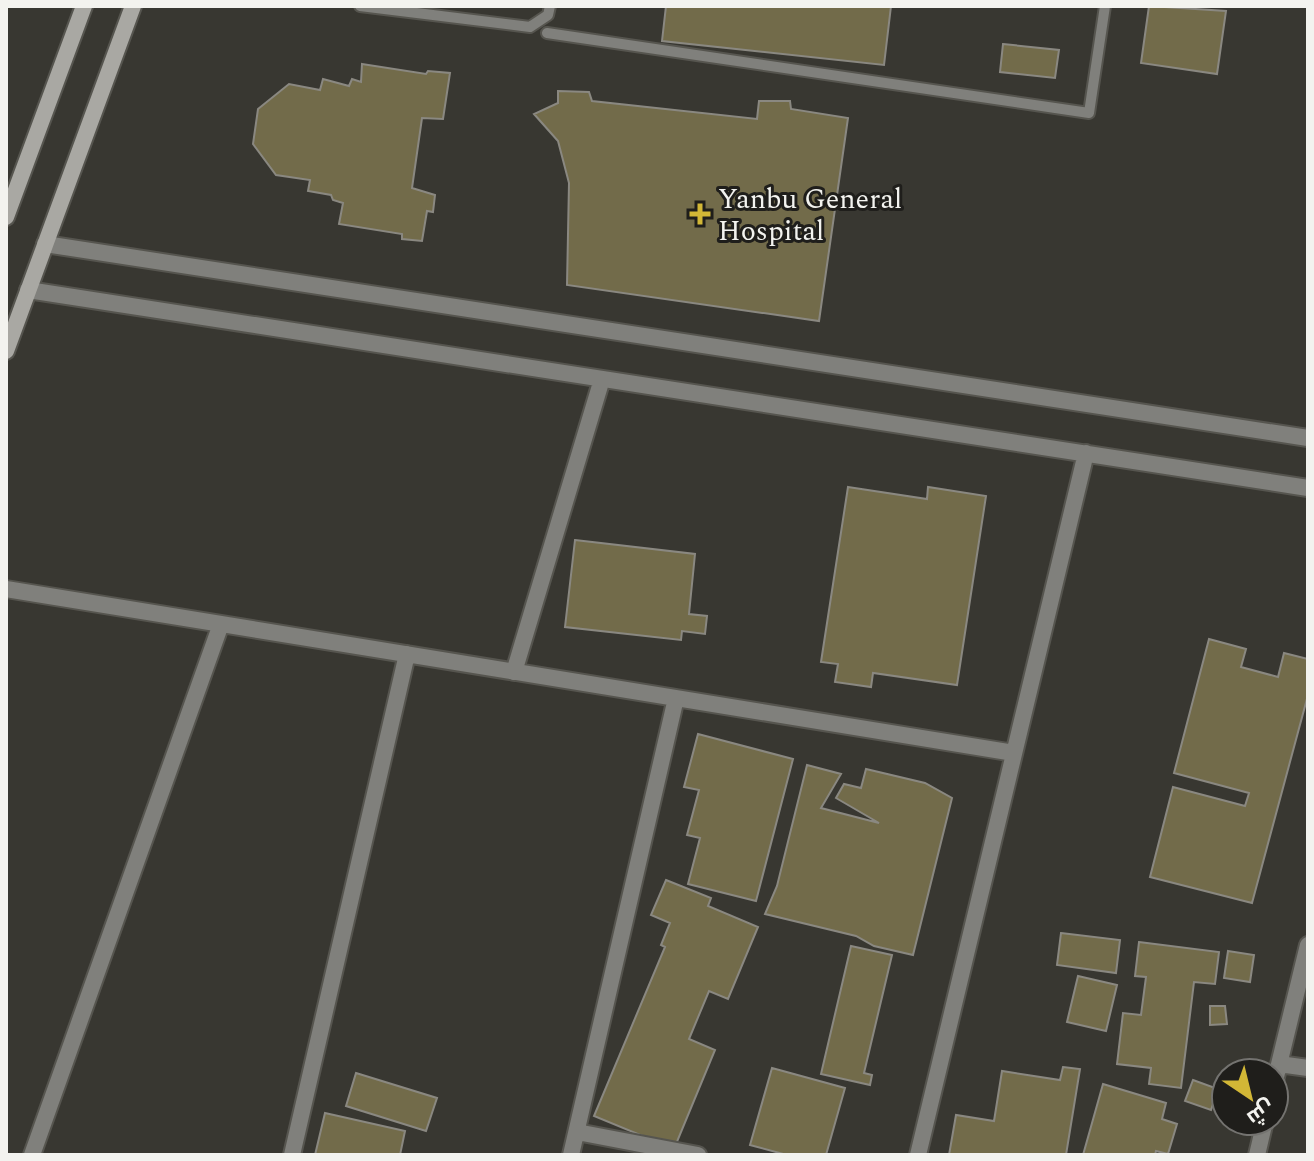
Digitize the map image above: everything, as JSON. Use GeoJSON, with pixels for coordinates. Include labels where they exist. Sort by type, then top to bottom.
{"type":"FeatureCollection","features":[{"type":"Feature","properties":{"kind":"main road"},"geometry":{"type":"LineString","coordinates":[[6,217],[84,6]]}},
{"type":"Feature","properties":{"kind":"main road"},"geometry":{"type":"LineString","coordinates":[[6,351],[133,6]]}},
{"type":"Feature","properties":{"kind":"street"},"geometry":{"type":"LineString","coordinates":[[45,244],[1308,438]]}},
{"type":"Feature","properties":{"kind":"street"},"geometry":{"type":"LineString","coordinates":[[28,290],[1308,488]]}},
{"type":"Feature","properties":{"kind":"street"},"geometry":{"type":"LineString","coordinates":[[514,672],[602,379]]}},
{"type":"Feature","properties":{"kind":"street"},"geometry":{"type":"LineString","coordinates":[[918,1155],[1086,453]]}},
{"type":"Feature","properties":{"kind":"street"},"geometry":{"type":"LineString","coordinates":[[6,589],[1014,753]]}},
{"type":"Feature","properties":{"kind":"street"},"geometry":{"type":"LineString","coordinates":[[32,1155],[221,624]]}},
{"type":"Feature","properties":{"kind":"street"},"geometry":{"type":"LineString","coordinates":[[292,1155],[407,654]]}},
{"type":"Feature","properties":{"kind":"street"},"geometry":{"type":"LineString","coordinates":[[571,1155],[676,698]]}},
{"type":"Feature","properties":{"kind":"street"},"geometry":{"type":"LineString","coordinates":[[1281,1057],[1308,945]]}},
{"type":"Feature","properties":{"kind":"street"},"geometry":{"type":"LineString","coordinates":[[577,1132],[698,1155]]}},
{"type":"Feature","properties":{"kind":"lane"},"geometry":{"type":"LineString","coordinates":[[360,6],[530,27],[548,15],[550,6]]}},
{"type":"Feature","properties":{"kind":"lane"},"geometry":{"type":"LineString","coordinates":[[547,33],[1089,113],[1105,6]]}},
{"type":"Feature","properties":{"kind":"building"},"geometry":{"type":"Polygon","coordinates":[[[666,6],[891,6],[884,65],[662,41],[666,6]]]}},
{"type":"Feature","properties":{"kind":"building"},"geometry":{"type":"Polygon","coordinates":[[[1149,6],[1226,11],[1217,74],[1141,63],[1149,6]]]}},
{"type":"Feature","properties":{"kind":"building"},"geometry":{"type":"Polygon","coordinates":[[[1003,44],[1059,50],[1055,78],[1000,72],[1003,44]]]}},
{"type":"Feature","properties":{"kind":"building"},"geometry":{"type":"Polygon","coordinates":[[[362,64],[426,74],[428,71],[450,73],[443,119],[422,118],[412,188],[435,195],[433,212],[427,211],[422,241],[402,239],[402,234],[339,224],[343,203],[333,200],[331,195],[308,191],[310,180],[276,175],[253,144],[258,109],[289,84],[320,90],[323,79],[349,86],[352,79],[361,82],[362,64]]]}},
{"type":"Feature","properties":{"kind":"building"},"geometry":{"type":"Polygon","coordinates":[[[558,91],[589,92],[592,101],[757,119],[759,101],[790,101],[791,109],[848,118],[819,321],[567,285],[569,183],[558,141],[534,114],[558,103],[558,91]]]}},
{"type":"Feature","properties":{"kind":"building"},"geometry":{"type":"Polygon","coordinates":[[[848,487],[927,499],[928,487],[986,496],[957,685],[873,673],[871,687],[835,682],[838,664],[821,662],[848,487]]]}},
{"type":"Feature","properties":{"kind":"building"},"geometry":{"type":"Polygon","coordinates":[[[575,540],[695,554],[689,614],[707,616],[705,634],[682,631],[681,640],[565,627],[575,540]]]}},
{"type":"Feature","properties":{"kind":"building"},"geometry":{"type":"Polygon","coordinates":[[[1209,639],[1246,649],[1241,667],[1278,677],[1284,653],[1308,659],[1308,695],[1252,903],[1150,877],[1173,787],[1245,806],[1249,793],[1174,773],[1209,639]]]}},
{"type":"Feature","properties":{"kind":"building"},"geometry":{"type":"Polygon","coordinates":[[[698,734],[793,759],[756,901],[688,884],[700,838],[687,835],[699,790],[684,787],[698,734]]]}},
{"type":"Feature","properties":{"kind":"building"},"geometry":{"type":"Polygon","coordinates":[[[807,765],[841,774],[821,808],[879,823],[836,798],[844,784],[861,788],[866,769],[925,783],[952,798],[913,955],[874,946],[856,936],[765,914],[777,886],[807,765]]]}},
{"type":"Feature","properties":{"kind":"building"},"geometry":{"type":"Polygon","coordinates":[[[666,880],[711,898],[708,906],[758,927],[728,999],[709,991],[689,1039],[715,1050],[674,1149],[594,1116],[665,947],[661,945],[670,923],[651,915],[666,880]]]}},
{"type":"Feature","properties":{"kind":"building"},"geometry":{"type":"Polygon","coordinates":[[[1061,933],[1120,940],[1116,973],[1057,965],[1061,933]]]}},
{"type":"Feature","properties":{"kind":"building"},"geometry":{"type":"Polygon","coordinates":[[[1139,942],[1219,952],[1215,984],[1194,982],[1181,1088],[1149,1084],[1151,1068],[1117,1064],[1123,1013],[1141,1015],[1146,977],[1135,976],[1139,942]]]}},
{"type":"Feature","properties":{"kind":"building"},"geometry":{"type":"Polygon","coordinates":[[[851,946],[892,955],[864,1073],[872,1075],[870,1085],[821,1074],[851,946]]]}},
{"type":"Feature","properties":{"kind":"building"},"geometry":{"type":"Polygon","coordinates":[[[1228,951],[1254,955],[1250,982],[1224,978],[1228,951]]]}},
{"type":"Feature","properties":{"kind":"building"},"geometry":{"type":"Polygon","coordinates":[[[1078,976],[1117,985],[1106,1031],[1067,1022],[1078,976]]]}},
{"type":"Feature","properties":{"kind":"building"},"geometry":{"type":"Polygon","coordinates":[[[1210,1006],[1225,1006],[1227,1024],[1210,1025],[1210,1006]]]}},
{"type":"Feature","properties":{"kind":"building"},"geometry":{"type":"Polygon","coordinates":[[[1063,1067],[1080,1069],[1066,1155],[949,1155],[956,1115],[994,1121],[1002,1071],[1060,1080],[1063,1067]]]}},
{"type":"Feature","properties":{"kind":"building"},"geometry":{"type":"Polygon","coordinates":[[[772,1068],[845,1088],[826,1155],[787,1155],[750,1145],[772,1068]]]}},
{"type":"Feature","properties":{"kind":"building"},"geometry":{"type":"Polygon","coordinates":[[[356,1073],[437,1098],[426,1131],[346,1106],[356,1073]]]}},
{"type":"Feature","properties":{"kind":"building"},"geometry":{"type":"Polygon","coordinates":[[[1193,1080],[1210,1086],[1210,1110],[1185,1101],[1193,1080]]]}},
{"type":"Feature","properties":{"kind":"building"},"geometry":{"type":"Polygon","coordinates":[[[1103,1084],[1166,1103],[1162,1119],[1177,1124],[1168,1154],[1156,1151],[1155,1155],[1083,1155],[1103,1084]]]}},
{"type":"Feature","properties":{"kind":"building"},"geometry":{"type":"Polygon","coordinates":[[[325,1113],[405,1131],[400,1155],[315,1155],[325,1113]]]}},
{"type":"Feature","properties":{"kind":"place","name":"Yanbu General Hospital"},"geometry":{"type":"Point","coordinates":[700,214]}}]}
